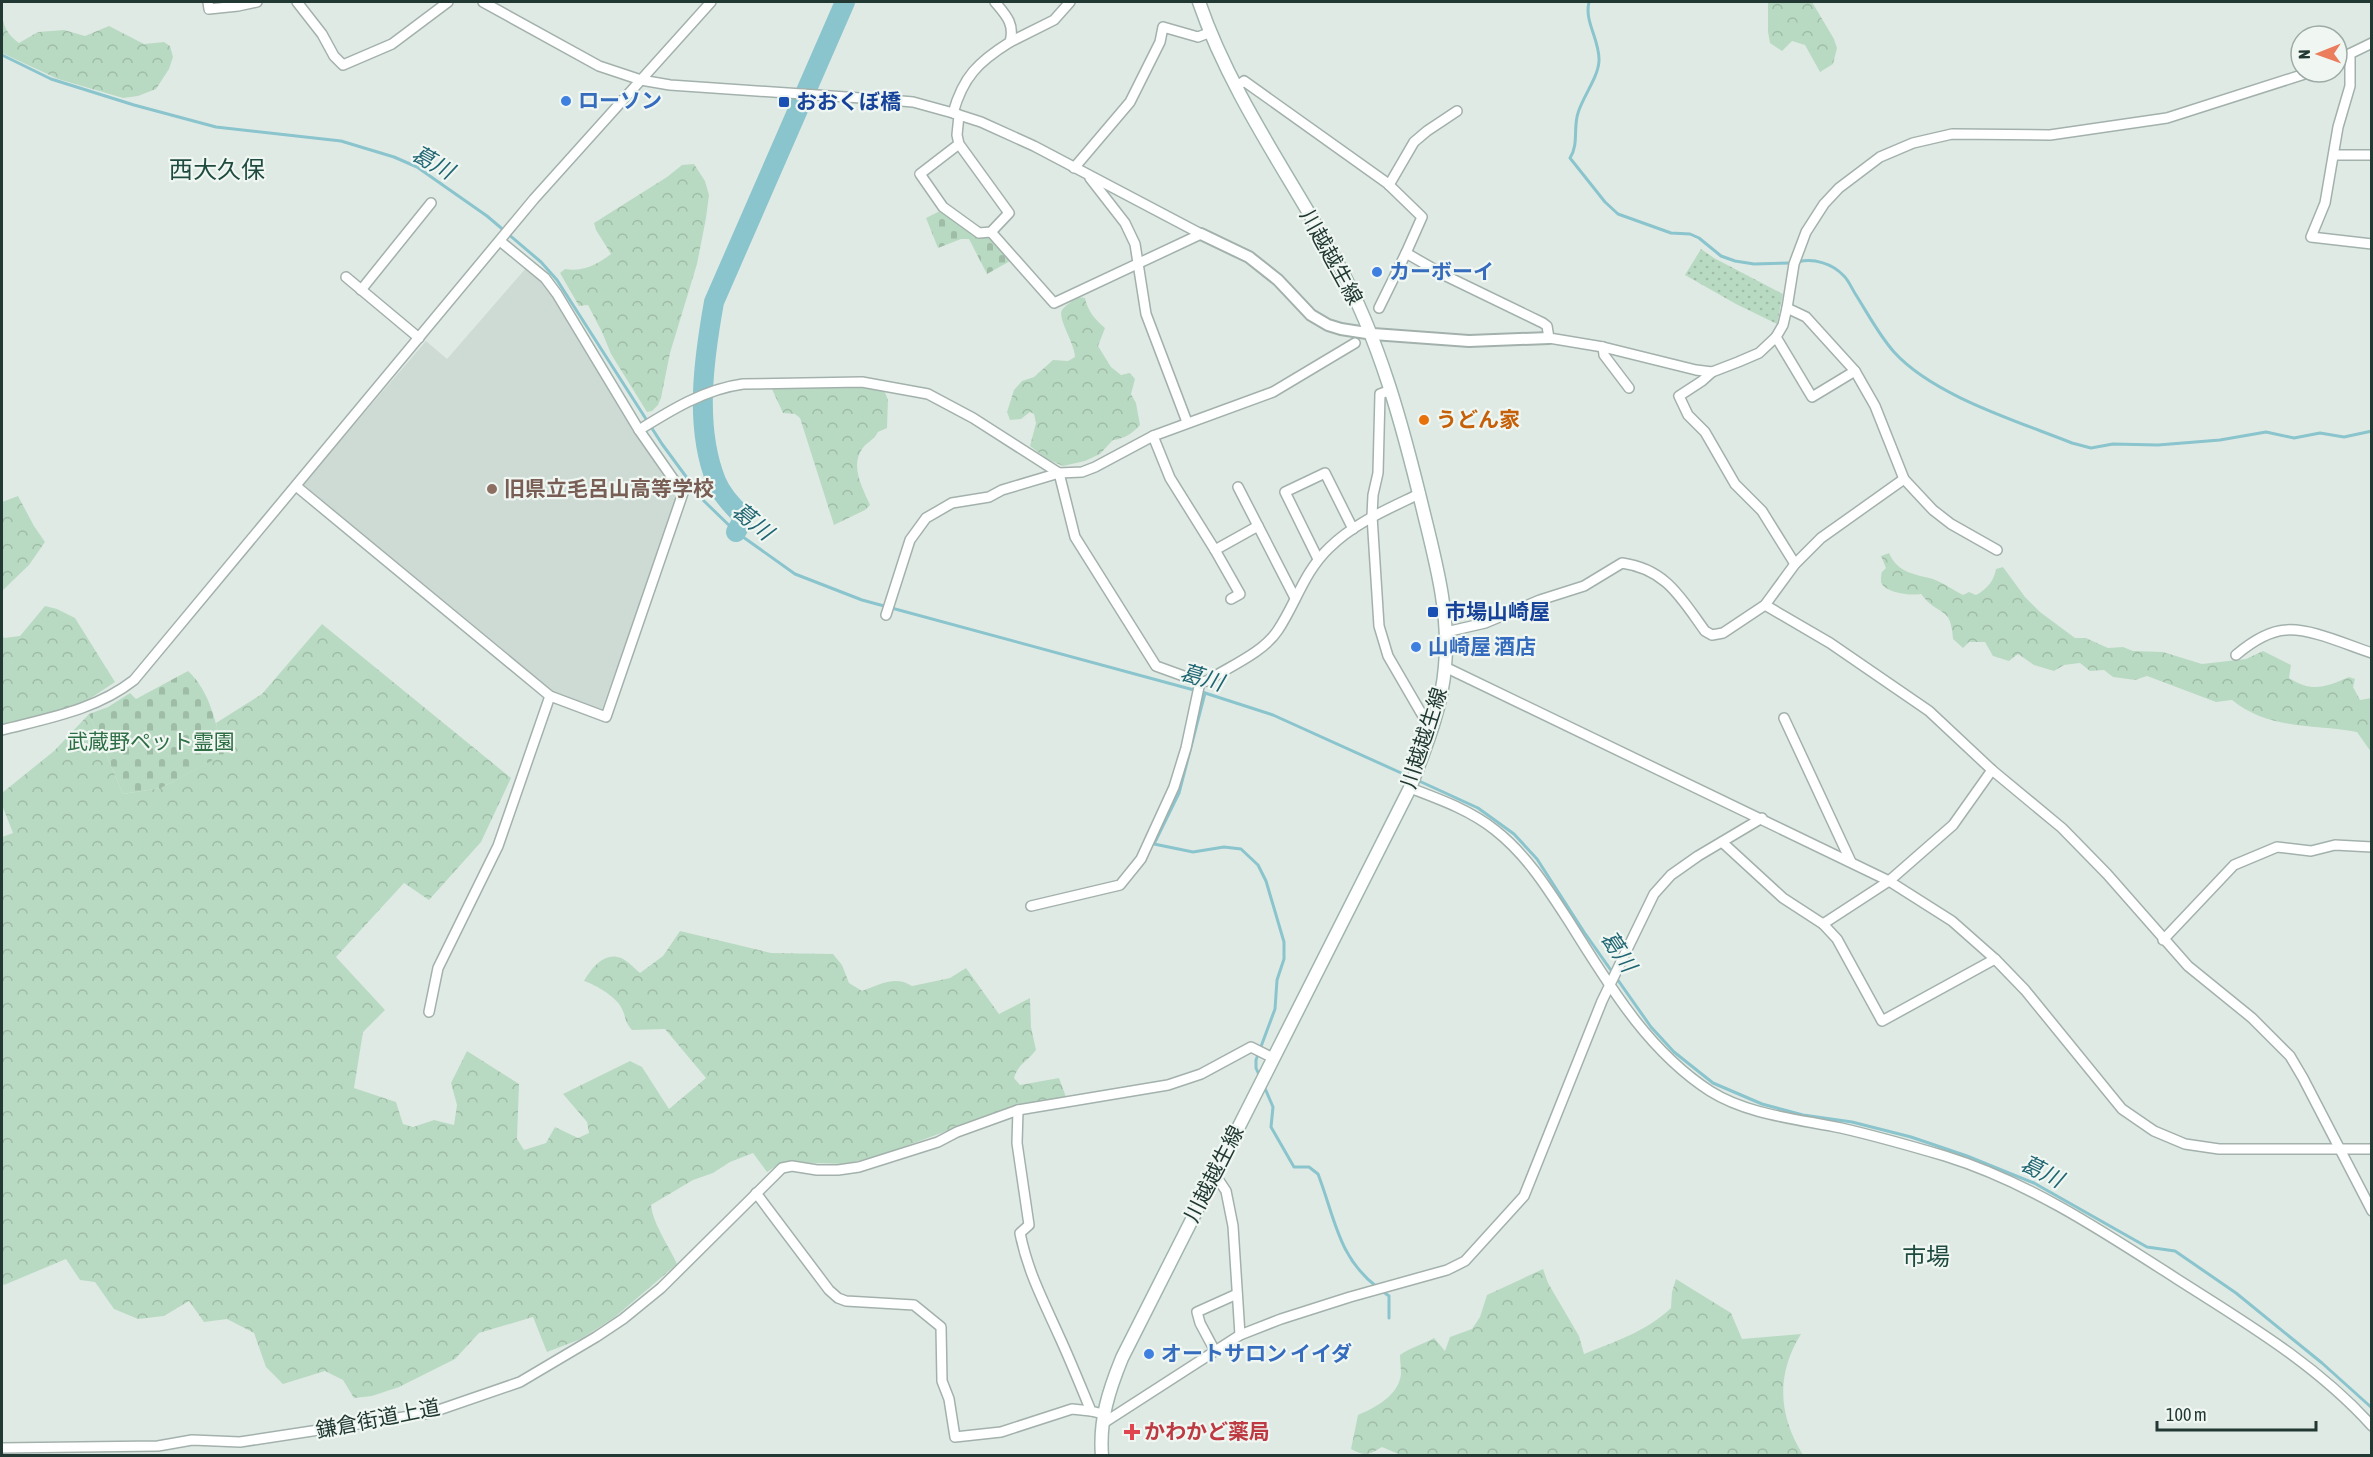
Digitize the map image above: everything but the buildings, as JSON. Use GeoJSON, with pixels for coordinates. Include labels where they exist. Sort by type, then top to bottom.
{"type":"FeatureCollection","features":[{"type":"Feature","properties":{"kind":"main road","name":"川越越生線"},"geometry":{"type":"LineString","coordinates":[[1102,1455],[1099,1416],[1122,1358],[1412,782],[1431,730],[1445,667],[1446,632],[1440,580],[1391,390],[1373,334],[1336,259],[1285,175],[1236,87],[1199,2]]}},
{"type":"Feature","properties":{"kind":"street"},"geometry":{"type":"LineString","coordinates":[[208,2],[210,9],[257,2]]}},
{"type":"Feature","properties":{"kind":"street"},"geometry":{"type":"LineString","coordinates":[[297,2],[322,34],[334,56],[343,65],[392,44],[448,2]]}},
{"type":"Feature","properties":{"kind":"street"},"geometry":{"type":"LineString","coordinates":[[483,2],[599,66],[641,80],[670,85],[913,102],[956,114],[1034,146],[1249,257],[1278,280],[1311,315],[1328,325],[1351,332],[1469,341],[1549,338],[1603,346],[1712,372]]}},
{"type":"Feature","properties":{"kind":"street"},"geometry":{"type":"LineString","coordinates":[[2,730],[84,708],[116,694],[134,680],[500,240],[570,158],[711,2]]}},
{"type":"Feature","properties":{"kind":"street"},"geometry":{"type":"LineString","coordinates":[[994,2],[1008,17],[1012,27],[1010,42]]}},
{"type":"Feature","properties":{"kind":"street"},"geometry":{"type":"LineString","coordinates":[[959,144],[920,174],[943,207],[979,233],[991,232],[1009,213],[959,144],[956,114],[960,90],[977,67],[1010,42],[1054,20],[1070,2]]}},
{"type":"Feature","properties":{"kind":"street"},"geometry":{"type":"LineString","coordinates":[[1074,168],[1130,102],[1160,42],[1163,27],[1198,37],[1211,32]]}},
{"type":"Feature","properties":{"kind":"street"},"geometry":{"type":"LineString","coordinates":[[2372,43],[2350,54],[2350,86],[2338,127],[2325,203],[2311,237],[2372,244]]}},
{"type":"Feature","properties":{"kind":"street"},"geometry":{"type":"LineString","coordinates":[[1795,564],[1762,511],[1736,484],[1705,432],[1688,415],[1679,396],[1712,372],[1759,353],[1776,337],[1783,325],[1794,264],[1806,232],[1824,204],[1839,188],[1880,157],[1913,143],[1952,134],[2040,135],[2167,118],[2289,79]]}},
{"type":"Feature","properties":{"kind":"street"},"geometry":{"type":"LineString","coordinates":[[1236,87],[1244,81],[1389,185],[1422,217],[1379,308]]}},
{"type":"Feature","properties":{"kind":"street"},"geometry":{"type":"LineString","coordinates":[[1389,185],[1414,142],[1457,111]]}},
{"type":"Feature","properties":{"kind":"street"},"geometry":{"type":"LineString","coordinates":[[2334,155],[2372,155]]}},
{"type":"Feature","properties":{"kind":"street"},"geometry":{"type":"LineString","coordinates":[[1089,176],[1125,223],[1135,244],[1146,314],[1187,422]]}},
{"type":"Feature","properties":{"kind":"street"},"geometry":{"type":"LineString","coordinates":[[361,290],[431,203]]}},
{"type":"Feature","properties":{"kind":"street"},"geometry":{"type":"LineString","coordinates":[[991,232],[1054,303],[1202,234]]}},
{"type":"Feature","properties":{"kind":"street"},"geometry":{"type":"LineString","coordinates":[[296,486],[550,696],[606,717],[683,493],[557,294],[545,278],[500,240]]}},
{"type":"Feature","properties":{"kind":"street"},"geometry":{"type":"LineString","coordinates":[[1406,253],[1446,276],[1543,323],[1548,330],[1549,338]]}},
{"type":"Feature","properties":{"kind":"street"},"geometry":{"type":"LineString","coordinates":[[345,277],[419,338]]}},
{"type":"Feature","properties":{"kind":"street"},"geometry":{"type":"LineString","coordinates":[[1787,308],[1806,318],[1855,371],[1875,406],[1904,479],[1933,510],[1951,524],[1997,550]]}},
{"type":"Feature","properties":{"kind":"street"},"geometry":{"type":"LineString","coordinates":[[1776,337],[1812,397],[1855,371]]}},
{"type":"Feature","properties":{"kind":"street"},"geometry":{"type":"LineString","coordinates":[[886,615],[910,540],[926,518],[952,503],[989,498],[1002,490],[1059,473],[1082,472],[1095,467],[1153,436],[1273,392],[1355,343]]}},
{"type":"Feature","properties":{"kind":"street"},"geometry":{"type":"LineString","coordinates":[[1603,346],[1604,355],[1629,388]]}},
{"type":"Feature","properties":{"kind":"street"},"geometry":{"type":"LineString","coordinates":[[641,429],[668,412],[709,393],[743,384],[862,382],[928,394],[973,418],[1059,473],[1075,537],[1156,666],[1200,682],[1207,681],[1265,644],[1278,630],[1303,581],[1330,546],[1372,516],[1419,494]]}},
{"type":"Feature","properties":{"kind":"street"},"geometry":{"type":"LineString","coordinates":[[1391,390],[1380,394],[1378,473],[1373,495],[1372,516],[1379,626],[1382,640],[1431,730]]}},
{"type":"Feature","properties":{"kind":"street"},"geometry":{"type":"LineString","coordinates":[[1153,436],[1170,478],[1240,594],[1232,599]]}},
{"type":"Feature","properties":{"kind":"street"},"geometry":{"type":"LineString","coordinates":[[1318,559],[1286,492],[1325,473],[1353,529]]}},
{"type":"Feature","properties":{"kind":"street"},"geometry":{"type":"LineString","coordinates":[[1446,632],[1485,623],[1539,600],[1584,586],[1622,563],[1643,568],[1672,586],[1706,631],[1712,635],[1724,633],[1765,605],[1795,564],[1821,538],[1904,479]]}},
{"type":"Feature","properties":{"kind":"street"},"geometry":{"type":"LineString","coordinates":[[1238,487],[1295,598]]}},
{"type":"Feature","properties":{"kind":"street"},"geometry":{"type":"LineString","coordinates":[[1215,550],[1258,526]]}},
{"type":"Feature","properties":{"kind":"street"},"geometry":{"type":"LineString","coordinates":[[1765,605],[1830,643],[1929,711],[1992,770],[2062,828],[2108,873],[2187,966],[2252,1017],[2290,1056],[2372,1211]]}},
{"type":"Feature","properties":{"kind":"street"},"geometry":{"type":"LineString","coordinates":[[2236,654],[2250,643],[2284,630],[2298,631],[2372,653]]}},
{"type":"Feature","properties":{"kind":"street"},"geometry":{"type":"LineString","coordinates":[[1445,667],[1889,881],[1952,921],[1995,959],[2025,990],[2122,1109],[2167,1138],[2201,1148],[2372,1149]]}},
{"type":"Feature","properties":{"kind":"street"},"geometry":{"type":"LineString","coordinates":[[1031,906],[1120,885],[1141,859],[1174,788],[1200,682]]}},
{"type":"Feature","properties":{"kind":"street"},"geometry":{"type":"LineString","coordinates":[[429,1012],[438,968],[498,846],[550,696]]}},
{"type":"Feature","properties":{"kind":"street"},"geometry":{"type":"LineString","coordinates":[[1784,718],[1851,862]]}},
{"type":"Feature","properties":{"kind":"street"},"geometry":{"type":"LineString","coordinates":[[1823,924],[1889,881],[1953,825],[1992,770]]}},
{"type":"Feature","properties":{"kind":"street"},"geometry":{"type":"LineString","coordinates":[[1412,782],[1495,829],[1521,853],[1546,886],[1630,1014],[1677,1067],[1713,1093],[1763,1112],[1841,1128],[1970,1164],[2023,1189],[2103,1232],[2274,1341],[2333,1388],[2372,1426]]}},
{"type":"Feature","properties":{"kind":"street"},"geometry":{"type":"LineString","coordinates":[[756,1193],[829,1290],[838,1298],[855,1302],[914,1305],[941,1327],[942,1381],[949,1399],[955,1437],[1001,1432],[1072,1409],[1099,1416],[1240,1335],[1261,1326],[1350,1297],[1447,1270],[1465,1261],[1524,1196],[1609,985],[1654,894],[1671,875],[1762,818]]}},
{"type":"Feature","properties":{"kind":"street"},"geometry":{"type":"LineString","coordinates":[[1722,842],[1783,898],[1823,924],[1837,939],[1882,1021],[1995,959]]}},
{"type":"Feature","properties":{"kind":"street"},"geometry":{"type":"LineString","coordinates":[[2163,940],[2234,865],[2277,847],[2311,851],[2335,845],[2372,847]]}},
{"type":"Feature","properties":{"kind":"street","name":"鎌倉街道上道"},"geometry":{"type":"LineString","coordinates":[[2,1448],[158,1446],[192,1440],[240,1442],[430,1413],[520,1382],[623,1319],[684,1267],[782,1168],[792,1166],[817,1170],[838,1170],[859,1167],[938,1142],[973,1125],[1018,1110],[1168,1086],[1201,1074],[1251,1047],[1273,1058]]}},
{"type":"Feature","properties":{"kind":"street"},"geometry":{"type":"LineString","coordinates":[[1018,1110],[1017,1143],[1029,1225],[1020,1233],[1024,1254],[1034,1284],[1099,1416]]}},
{"type":"Feature","properties":{"kind":"street"},"geometry":{"type":"LineString","coordinates":[[1214,1173],[1226,1191],[1231,1211],[1240,1335]]}},
{"type":"Feature","properties":{"kind":"street"},"geometry":{"type":"LineString","coordinates":[[1215,1351],[1200,1323],[1197,1312],[1237,1294]]}},
{"type":"Feature","properties":{"kind":"shaded area","name":"旧県立毛呂山高等学校"},"geometry":{"type":"Polygon","coordinates":[[[526,268],[545,286],[560,305],[679,493],[602,709],[556,694],[303,484],[426,341],[447,359],[526,268]]]}},
{"type":"Feature","properties":{"kind":"green space"},"geometry":{"type":"Polygon","coordinates":[[[1768,2],[1812,2],[1834,39],[1837,48],[1833,64],[1820,72],[1805,45],[1792,41],[1782,51],[1770,43],[1768,2]]]}},
{"type":"Feature","properties":{"kind":"green space"},"geometry":{"type":"Polygon","coordinates":[[[2,15],[4,25],[19,43],[38,32],[64,30],[85,36],[109,26],[144,44],[164,42],[170,46],[173,57],[169,69],[156,89],[138,96],[123,98],[58,79],[2,53],[2,15]]]}},
{"type":"Feature","properties":{"kind":"green space"},"geometry":{"type":"Polygon","coordinates":[[[694,164],[705,181],[709,195],[706,218],[697,264],[670,353],[661,398],[652,411],[647,412],[611,354],[588,305],[579,306],[560,273],[565,269],[589,267],[611,254],[594,223],[682,165],[694,164]]]}},
{"type":"Feature","properties":{"kind":"green space"},"geometry":{"type":"Polygon","coordinates":[[[942,210],[988,236],[1012,260],[987,274],[969,239],[961,239],[938,248],[926,218],[942,210]]]}},
{"type":"Feature","properties":{"kind":"green space"},"geometry":{"type":"Polygon","coordinates":[[[1701,249],[1783,294],[1777,324],[1685,275],[1701,249]]]}},
{"type":"Feature","properties":{"kind":"green space"},"geometry":{"type":"Polygon","coordinates":[[[1078,297],[1085,298],[1092,315],[1105,328],[1098,346],[1111,367],[1121,375],[1130,373],[1135,379],[1131,394],[1136,403],[1140,425],[1128,435],[1113,440],[1100,454],[1085,461],[1063,466],[1047,459],[1030,446],[1036,423],[1034,414],[1030,412],[1021,419],[1010,420],[1007,412],[1014,390],[1022,381],[1034,377],[1053,360],[1068,361],[1075,357],[1061,314],[1065,306],[1078,297]]]}},
{"type":"Feature","properties":{"kind":"green space"},"geometry":{"type":"Polygon","coordinates":[[[858,386],[884,390],[888,400],[887,428],[878,432],[862,449],[857,463],[861,485],[870,505],[865,510],[834,525],[800,418],[795,414],[783,413],[771,387],[858,386]]]}},
{"type":"Feature","properties":{"kind":"green space"},"geometry":{"type":"Polygon","coordinates":[[[18,496],[45,542],[29,565],[2,591],[2,502],[18,496]]]}},
{"type":"Feature","properties":{"kind":"green space"},"geometry":{"type":"Polygon","coordinates":[[[1889,553],[1902,569],[1933,579],[1963,595],[1969,592],[1976,595],[1980,593],[1992,581],[1996,569],[2003,567],[2025,597],[2040,612],[2075,638],[2086,638],[2108,648],[2123,647],[2133,651],[2163,652],[2202,664],[2246,659],[2263,651],[2291,665],[2289,678],[2305,686],[2319,687],[2349,677],[2355,679],[2353,687],[2360,700],[2371,698],[2371,752],[2357,732],[2292,724],[2261,717],[2232,700],[2216,702],[2147,676],[2135,680],[2113,677],[2104,670],[2090,671],[2080,663],[2064,665],[2054,671],[2034,665],[2018,654],[2009,661],[1993,656],[1985,642],[1969,642],[1963,648],[1953,639],[1952,628],[1947,616],[1921,594],[1899,593],[1883,586],[1881,574],[1886,568],[1881,556],[1889,553]]]}},
{"type":"Feature","properties":{"kind":"green space"},"geometry":{"type":"Polygon","coordinates":[[[45,606],[75,618],[115,682],[76,708],[2,726],[2,634],[4,638],[20,636],[45,606]]]}},
{"type":"Feature","properties":{"kind":"green space"},"geometry":{"type":"Polygon","coordinates":[[[322,624],[511,778],[481,842],[429,900],[404,883],[336,957],[385,1010],[363,1032],[354,1088],[396,1102],[403,1124],[413,1127],[434,1120],[454,1125],[457,1105],[451,1083],[467,1051],[519,1084],[517,1139],[524,1150],[546,1143],[555,1127],[578,1138],[589,1133],[587,1122],[563,1094],[630,1061],[642,1067],[669,1109],[706,1078],[665,1029],[632,1030],[616,1000],[600,988],[584,981],[599,962],[615,956],[624,959],[640,973],[663,956],[680,931],[771,953],[833,954],[842,965],[849,983],[862,991],[893,981],[912,986],[950,978],[966,968],[999,1014],[1030,998],[1031,1027],[1036,1050],[1020,1066],[1014,1078],[1020,1085],[1059,1078],[1066,1097],[1015,1106],[884,1154],[846,1164],[782,1162],[767,1172],[753,1153],[730,1162],[713,1173],[693,1180],[651,1205],[658,1227],[677,1264],[615,1317],[581,1339],[547,1352],[533,1317],[479,1333],[455,1359],[399,1387],[372,1396],[354,1398],[343,1380],[325,1371],[283,1384],[266,1367],[254,1333],[227,1319],[204,1322],[189,1301],[164,1316],[138,1319],[114,1309],[95,1282],[80,1280],[66,1259],[4,1285],[2,1283],[2,837],[13,833],[2,805],[2,793],[54,751],[89,714],[123,794],[161,788],[223,754],[216,723],[262,694],[322,624]]]}},
{"type":"Feature","properties":{"kind":"green space","name":"武蔵野ペット霊園"},"geometry":{"type":"Polygon","coordinates":[[[188,671],[196,679],[207,699],[224,754],[161,788],[123,794],[89,714],[108,707],[130,693],[136,699],[188,671]]]}},
{"type":"Feature","properties":{"kind":"green space"},"geometry":{"type":"Polygon","coordinates":[[[1543,1269],[1548,1283],[1579,1336],[1584,1354],[1630,1335],[1662,1316],[1671,1308],[1676,1279],[1731,1313],[1742,1339],[1801,1334],[1787,1364],[1783,1394],[1789,1425],[1803,1455],[1403,1456],[1382,1447],[1367,1454],[1351,1449],[1358,1415],[1385,1400],[1396,1388],[1401,1374],[1400,1355],[1434,1338],[1445,1351],[1450,1337],[1472,1329],[1480,1317],[1487,1295],[1543,1269]]]}},
{"type":"Feature","properties":{"kind":"waterway"},"geometry":{"type":"LineString","coordinates":[[736,532],[744,518],[728,501],[716,481],[705,438],[704,369],[714,302],[845,2]]}},
{"type":"Feature","properties":{"kind":"waterway"},"geometry":{"type":"LineString","coordinates":[[1589,2],[1590,24],[1599,53],[1599,61],[1596,74],[1578,113],[1573,153],[1570,158],[1605,202],[1618,214],[1671,233],[1690,234],[1699,238],[1721,256],[1735,261],[1754,264],[1791,263]]}},
{"type":"Feature","properties":{"kind":"waterway","name":"葛川"},"geometry":{"type":"LineString","coordinates":[[2,55],[51,79],[134,105],[216,127],[341,141],[394,157],[417,167],[487,216],[541,262],[557,280],[662,444],[704,501],[736,532],[795,574],[862,600],[1205,693],[1273,715],[1410,777]]}},
{"type":"Feature","properties":{"kind":"waterway"},"geometry":{"type":"LineString","coordinates":[[1798,262],[1822,263],[1839,272],[1847,280],[1894,352],[1931,382],[1977,406],[2072,443],[2091,448],[2113,444],[2158,445],[2220,440],[2266,432],[2294,438],[2320,433],[2344,437],[2372,431]]}},
{"type":"Feature","properties":{"kind":"waterway"},"geometry":{"type":"LineString","coordinates":[[1205,693],[1179,793],[1154,844],[1193,852],[1224,847],[1241,849],[1258,865],[1266,881],[1284,942],[1284,959],[1277,980],[1275,1009],[1256,1060],[1256,1068],[1260,1077]]}},
{"type":"Feature","properties":{"kind":"waterway","name":"葛川"},"geometry":{"type":"LineString","coordinates":[[1417,780],[1478,808],[1514,834],[1537,859],[1584,932],[1651,1027],[1674,1052],[1713,1083],[1762,1104],[1803,1115],[1852,1122],[1911,1137],[1967,1156],[2034,1183],[2147,1247],[2175,1251],[2236,1293],[2322,1363],[2372,1408]]}},
{"type":"Feature","properties":{"kind":"waterway"},"geometry":{"type":"LineString","coordinates":[[1264,1086],[1273,1107],[1271,1127],[1294,1167],[1309,1167],[1318,1174],[1346,1250],[1364,1275],[1377,1287]]}},
{"type":"Feature","properties":{"kind":"waterway"},"geometry":{"type":"LineString","coordinates":[[1382,1291],[1389,1296],[1389,1318]]}},
{"type":"Feature","properties":{"kind":"place","name":"ローソン"},"geometry":{"type":"Point","coordinates":[566,101]}},
{"type":"Feature","properties":{"kind":"place","name":"おおくぼ橋"},"geometry":{"type":"Point","coordinates":[784,102]}},
{"type":"Feature","properties":{"kind":"place","name":"カーボーイ"},"geometry":{"type":"Point","coordinates":[1377,272]}},
{"type":"Feature","properties":{"kind":"place","name":"うどん家"},"geometry":{"type":"Point","coordinates":[1424,420]}},
{"type":"Feature","properties":{"kind":"place","name":"旧県立毛呂山高等学校"},"geometry":{"type":"Point","coordinates":[492,489]}},
{"type":"Feature","properties":{"kind":"place","name":"市場山崎屋"},"geometry":{"type":"Point","coordinates":[1433,612]}},
{"type":"Feature","properties":{"kind":"place","name":"山崎屋 酒店"},"geometry":{"type":"Point","coordinates":[1416,647]}},
{"type":"Feature","properties":{"kind":"place","name":"オートサロン イイダ"},"geometry":{"type":"Point","coordinates":[1149,1354]}},
{"type":"Feature","properties":{"kind":"place","name":"かわかど薬局"},"geometry":{"type":"Point","coordinates":[1132,1432]}},
{"type":"Feature","properties":{"kind":"district","name":"西大久保"},"geometry":{"type":"Point","coordinates":[217,170]}},
{"type":"Feature","properties":{"kind":"district","name":"市場"},"geometry":{"type":"Point","coordinates":[1926,1257]}}]}
